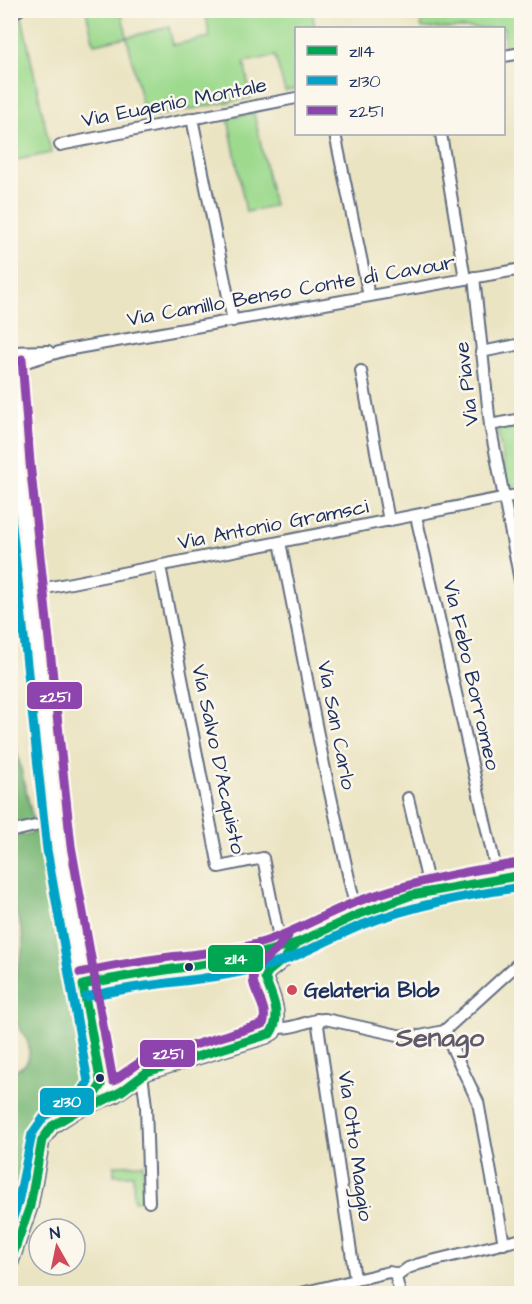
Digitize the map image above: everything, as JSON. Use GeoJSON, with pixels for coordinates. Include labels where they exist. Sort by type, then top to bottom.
{"type":"FeatureCollection","features":[{"type":"Feature","properties":{"kind":"street"},"geometry":{"type":"LineString","coordinates":[[10,13],[19,10]]}},
{"type":"Feature","properties":{"kind":"street"},"geometry":{"type":"LineString","coordinates":[[505,56],[522,53]]}},
{"type":"Feature","properties":{"kind":"street","name":"Via Eugenio Montale"},"geometry":{"type":"LineString","coordinates":[[60,145],[295,98]]}},
{"type":"Feature","properties":{"kind":"street"},"geometry":{"type":"LineString","coordinates":[[192,118],[233,321]]}},
{"type":"Feature","properties":{"kind":"street"},"geometry":{"type":"LineString","coordinates":[[335,135],[369,296]]}},
{"type":"Feature","properties":{"kind":"street","name":"Via Piave"},"geometry":{"type":"LineString","coordinates":[[441,135],[470,278],[490,425],[503,497],[517,538],[522,591]]}},
{"type":"Feature","properties":{"kind":"street","name":"Via Camillo Benso Conte di Cavour"},"geometry":{"type":"LineString","coordinates":[[11,362],[29,361],[66,350],[522,269]]}},
{"type":"Feature","properties":{"kind":"street"},"geometry":{"type":"LineString","coordinates":[[481,352],[522,344]]}},
{"type":"Feature","properties":{"kind":"street","name":"Via Camillo Benso Conte di Cavour"},"geometry":{"type":"LineString","coordinates":[[10,352],[66,350]]}},
{"type":"Feature","properties":{"kind":"street"},"geometry":{"type":"LineString","coordinates":[[11,362],[14,465],[31,591],[64,889],[101,1085],[114,1095]]}},
{"type":"Feature","properties":{"kind":"street"},"geometry":{"type":"LineString","coordinates":[[361,370],[389,521]]}},
{"type":"Feature","properties":{"kind":"street"},"geometry":{"type":"LineString","coordinates":[[490,425],[522,419]]}},
{"type":"Feature","properties":{"kind":"street","name":"Via Antonio Gramsci"},"geometry":{"type":"LineString","coordinates":[[31,591],[522,494]]}},
{"type":"Feature","properties":{"kind":"street","name":"Via Febo Borromeo"},"geometry":{"type":"LineString","coordinates":[[416,516],[498,879]]}},
{"type":"Feature","properties":{"kind":"street","name":"Via San Carlo"},"geometry":{"type":"LineString","coordinates":[[280,542],[324,765],[357,915]]}},
{"type":"Feature","properties":{"kind":"street","name":"Via Salvo D'Acquisto"},"geometry":{"type":"LineString","coordinates":[[160,566],[219,867],[262,858],[282,954]]}},
{"type":"Feature","properties":{"kind":"street"},"geometry":{"type":"LineString","coordinates":[[408,798],[430,891]]}},
{"type":"Feature","properties":{"kind":"street"},"geometry":{"type":"LineString","coordinates":[[10,832],[56,820]]}},
{"type":"Feature","properties":{"kind":"street"},"geometry":{"type":"LineString","coordinates":[[265,978],[282,954],[297,943],[357,915],[412,895],[522,875]]}},
{"type":"Feature","properties":{"kind":"street"},"geometry":{"type":"LineString","coordinates":[[83,985],[143,972],[282,954]]}},
{"type":"Feature","properties":{"kind":"street"},"geometry":{"type":"LineString","coordinates":[[10,1264],[34,1214],[42,1140],[52,1126],[81,1108],[114,1095],[142,1074],[273,1032],[276,1012],[265,978],[249,958]]}},
{"type":"Feature","properties":{"kind":"street"},"geometry":{"type":"LineString","coordinates":[[275,1027],[289,1028],[317,1019],[325,1019],[398,1035],[420,1036],[444,1031],[522,960]]}},
{"type":"Feature","properties":{"kind":"street","name":"Via Otto Maggio"},"geometry":{"type":"LineString","coordinates":[[317,1019],[356,1279]]}},
{"type":"Feature","properties":{"kind":"street"},"geometry":{"type":"LineString","coordinates":[[444,1031],[478,1101],[504,1244]]}},
{"type":"Feature","properties":{"kind":"street"},"geometry":{"type":"LineString","coordinates":[[97,1059],[113,1076],[116,1085],[114,1095]]}},
{"type":"Feature","properties":{"kind":"street"},"geometry":{"type":"LineString","coordinates":[[142,1074],[146,1106],[149,1202]]}},
{"type":"Feature","properties":{"kind":"street"},"geometry":{"type":"LineString","coordinates":[[81,1108],[96,1094],[101,1085]]}},
{"type":"Feature","properties":{"kind":"street"},"geometry":{"type":"LineString","coordinates":[[396,1277],[408,1268],[419,1264],[522,1239]]}},
{"type":"Feature","properties":{"kind":"street"},"geometry":{"type":"LineString","coordinates":[[297,1293],[389,1272],[394,1273],[400,1293]]}},
{"type":"Feature","properties":{"kind":"green space"},"geometry":{"type":"Polygon","coordinates":[[[86,11],[121,11],[127,37],[94,44],[86,11]]]}},
{"type":"Feature","properties":{"kind":"green space"},"geometry":{"type":"Polygon","coordinates":[[[205,11],[312,11],[315,27],[295,27],[295,89],[285,91],[275,56],[244,62],[251,98],[145,118],[127,37],[169,27],[173,45],[210,37],[205,11]]]}},
{"type":"Feature","properties":{"kind":"green space"},"geometry":{"type":"Polygon","coordinates":[[[419,11],[521,11],[521,46],[505,49],[505,27],[422,27],[419,11]]]}},
{"type":"Feature","properties":{"kind":"green space"},"geometry":{"type":"Polygon","coordinates":[[[22,17],[51,153],[11,161],[11,20],[22,17]]]}},
{"type":"Feature","properties":{"kind":"green space"},"geometry":{"type":"Polygon","coordinates":[[[254,113],[274,206],[246,212],[228,118],[254,113]]]}},
{"type":"Feature","properties":{"kind":"green space"},"geometry":{"type":"Polygon","coordinates":[[[521,423],[521,485],[511,487],[507,484],[498,432],[501,427],[521,423]]]}},
{"type":"Feature","properties":{"kind":"green space"},"geometry":{"type":"Polygon","coordinates":[[[11,495],[20,580],[10,587],[11,495]]]}},
{"type":"Feature","properties":{"kind":"green space"},"geometry":{"type":"Polygon","coordinates":[[[11,727],[33,820],[10,825],[11,727]]]}},
{"type":"Feature","properties":{"kind":"green space"},"geometry":{"type":"Polygon","coordinates":[[[36,832],[93,1080],[91,1091],[87,1096],[50,1113],[40,1128],[23,1202],[11,1238],[11,1072],[25,1064],[28,1059],[29,1045],[13,1018],[9,1006],[11,989],[23,946],[22,932],[10,886],[10,838],[36,832]]]}},
{"type":"Feature","properties":{"kind":"green space"},"geometry":{"type":"Polygon","coordinates":[[[143,1164],[144,1200],[134,1201],[133,1175],[114,1175],[114,1165],[143,1164]]]}},
{"type":"Feature","properties":{"kind":"transit line","name":"z251"},"geometry":{"type":"LineString","coordinates":[[22,359],[30,463],[71,846],[113,1081],[142,1061],[263,1024],[264,1011],[253,980],[255,970],[288,936]]}},
{"type":"Feature","properties":{"kind":"transit line","name":"z130"},"geometry":{"type":"LineString","coordinates":[[10,507],[47,850],[88,1082],[81,1092],[44,1117],[32,1134],[18,1203],[10,1226]]}},
{"type":"Feature","properties":{"kind":"transit line","name":"z251"},"geometry":{"type":"LineString","coordinates":[[80,973],[136,962],[249,946],[273,939],[376,895],[416,883],[520,863]]}},
{"type":"Feature","properties":{"kind":"transit line","name":"z114"},"geometry":{"type":"LineString","coordinates":[[10,1263],[30,1206],[42,1140],[52,1126],[82,1108],[101,1102],[122,1091],[147,1072],[270,1034],[274,1027],[276,1013],[265,978],[268,972],[285,958],[297,943],[357,915],[412,895],[522,875]]}},
{"type":"Feature","properties":{"kind":"transit line","name":"z130"},"geometry":{"type":"LineString","coordinates":[[86,997],[266,966],[381,918],[461,897],[522,887]]}},
{"type":"Feature","properties":{"kind":"transit line","name":"z114"},"geometry":{"type":"LineString","coordinates":[[83,985],[137,974],[219,962],[299,942]]}},
{"type":"Feature","properties":{"kind":"transit line","name":"z114"},"geometry":{"type":"LineString","coordinates":[[69,1115],[90,1101],[101,1085],[83,985]]}},
{"type":"Feature","properties":{"kind":"place","name":"Gelateria Blob"},"geometry":{"type":"Point","coordinates":[292,990]}},
{"type":"Feature","properties":{"kind":"district","name":"Senago"},"geometry":{"type":"Point","coordinates":[440,1037]}}]}
